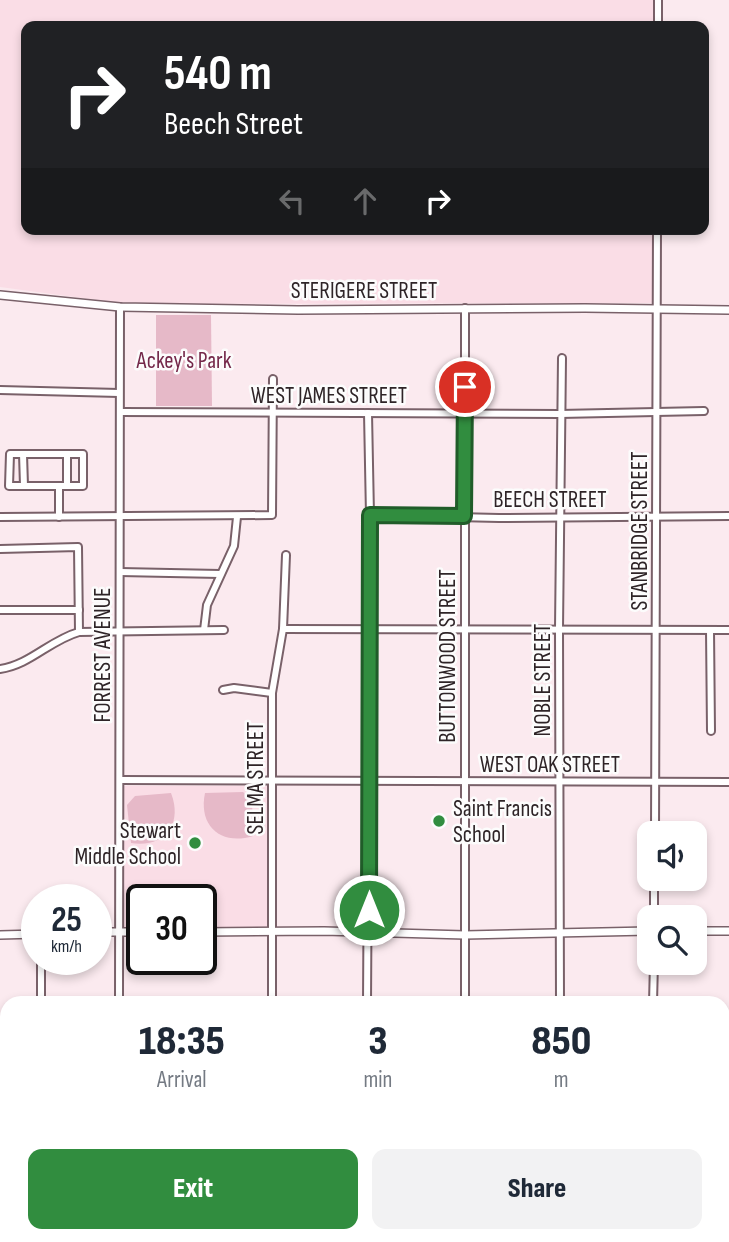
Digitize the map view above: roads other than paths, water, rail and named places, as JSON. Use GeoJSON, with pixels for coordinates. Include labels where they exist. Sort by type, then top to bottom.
{"type":"FeatureCollection","features":[{"type":"Feature","properties":{"kind":"street"},"geometry":{"type":"LineString","coordinates":[[658,0],[658,21]]}},
{"type":"Feature","properties":{"kind":"street","name":"STANBRIDGE STREET"},"geometry":{"type":"LineString","coordinates":[[654,821],[657,235]]}},
{"type":"Feature","properties":{"kind":"street","name":"STERIGERE STREET"},"geometry":{"type":"LineString","coordinates":[[0,295],[120,307],[298,310],[729,310]]}},
{"type":"Feature","properties":{"kind":"street","name":"FORREST AVENUE"},"geometry":{"type":"LineString","coordinates":[[119,996],[120,307]]}},
{"type":"Feature","properties":{"kind":"street","name":"BUTTONWOOD STREET"},"geometry":{"type":"LineString","coordinates":[[465,308],[465,996]]}},
{"type":"Feature","properties":{"kind":"street","name":"NOBLE STREET"},"geometry":{"type":"LineString","coordinates":[[560,996],[559,629],[562,358]]}},
{"type":"Feature","properties":{"kind":"street"},"geometry":{"type":"LineString","coordinates":[[0,517],[272,515],[273,379]]}},
{"type":"Feature","properties":{"kind":"street"},"geometry":{"type":"LineString","coordinates":[[0,390],[119,393]]}},
{"type":"Feature","properties":{"kind":"street","name":"WEST JAMES STREET"},"geometry":{"type":"LineString","coordinates":[[121,412],[560,414],[704,411]]}},
{"type":"Feature","properties":{"kind":"street"},"geometry":{"type":"LineString","coordinates":[[367,996],[370,515],[368,413]]}},
{"type":"Feature","properties":{"kind":"street"},"geometry":{"type":"LineString","coordinates":[[9,454],[23,454],[83,454],[83,486],[9,486],[9,454]]}},
{"type":"Feature","properties":{"kind":"street"},"geometry":{"type":"LineString","coordinates":[[23,454],[23,486]]}},
{"type":"Feature","properties":{"kind":"street"},"geometry":{"type":"LineString","coordinates":[[59,517],[67,454]]}},
{"type":"Feature","properties":{"kind":"street","name":"BEECH STREET"},"geometry":{"type":"LineString","coordinates":[[370,515],[499,518],[729,516]]}},
{"type":"Feature","properties":{"kind":"street"},"geometry":{"type":"LineString","coordinates":[[204,630],[207,605],[234,545],[237,517]]}},
{"type":"Feature","properties":{"kind":"street"},"geometry":{"type":"LineString","coordinates":[[0,549],[78,547],[79,632]]}},
{"type":"Feature","properties":{"kind":"street","name":"SELMA STREET"},"geometry":{"type":"LineString","coordinates":[[272,996],[272,693],[283,629],[286,555]]}},
{"type":"Feature","properties":{"kind":"street"},"geometry":{"type":"LineString","coordinates":[[120,572],[219,574]]}},
{"type":"Feature","properties":{"kind":"street"},"geometry":{"type":"LineString","coordinates":[[0,610],[79,610]]}},
{"type":"Feature","properties":{"kind":"street"},"geometry":{"type":"LineString","coordinates":[[0,669],[30,659],[63,636],[79,632],[224,629]]}},
{"type":"Feature","properties":{"kind":"street"},"geometry":{"type":"LineString","coordinates":[[283,629],[729,630]]}},
{"type":"Feature","properties":{"kind":"street"},"geometry":{"type":"LineString","coordinates":[[710,630],[711,731]]}},
{"type":"Feature","properties":{"kind":"street"},"geometry":{"type":"LineString","coordinates":[[223,690],[234,688],[272,693]]}},
{"type":"Feature","properties":{"kind":"street","name":"WEST OAK STREET"},"geometry":{"type":"LineString","coordinates":[[120,780],[729,782]]}},
{"type":"Feature","properties":{"kind":"street"},"geometry":{"type":"LineString","coordinates":[[112,931],[126,931]]}},
{"type":"Feature","properties":{"kind":"street"},"geometry":{"type":"LineString","coordinates":[[217,932],[324,931],[465,935],[637,931]]}},
{"type":"Feature","properties":{"kind":"street"},"geometry":{"type":"LineString","coordinates":[[707,931],[729,931]]}},
{"type":"Feature","properties":{"kind":"street"},"geometry":{"type":"LineString","coordinates":[[0,935],[21,934]]}},
{"type":"Feature","properties":{"kind":"street"},"geometry":{"type":"LineString","coordinates":[[41,975],[41,996]]}},
{"type":"Feature","properties":{"kind":"street"},"geometry":{"type":"LineString","coordinates":[[653,996],[654,975]]}},
{"type":"Feature","properties":{"kind":"place","name":"Saint Francis School"},"geometry":{"type":"Point","coordinates":[439,821]}},
{"type":"Feature","properties":{"kind":"place","name":"Stewart Middle School"},"geometry":{"type":"Point","coordinates":[195,843]}},
{"type":"Feature","properties":{"kind":"park label","name":"Ackey's Park"},"geometry":{"type":"Point","coordinates":[184,360]}}]}
